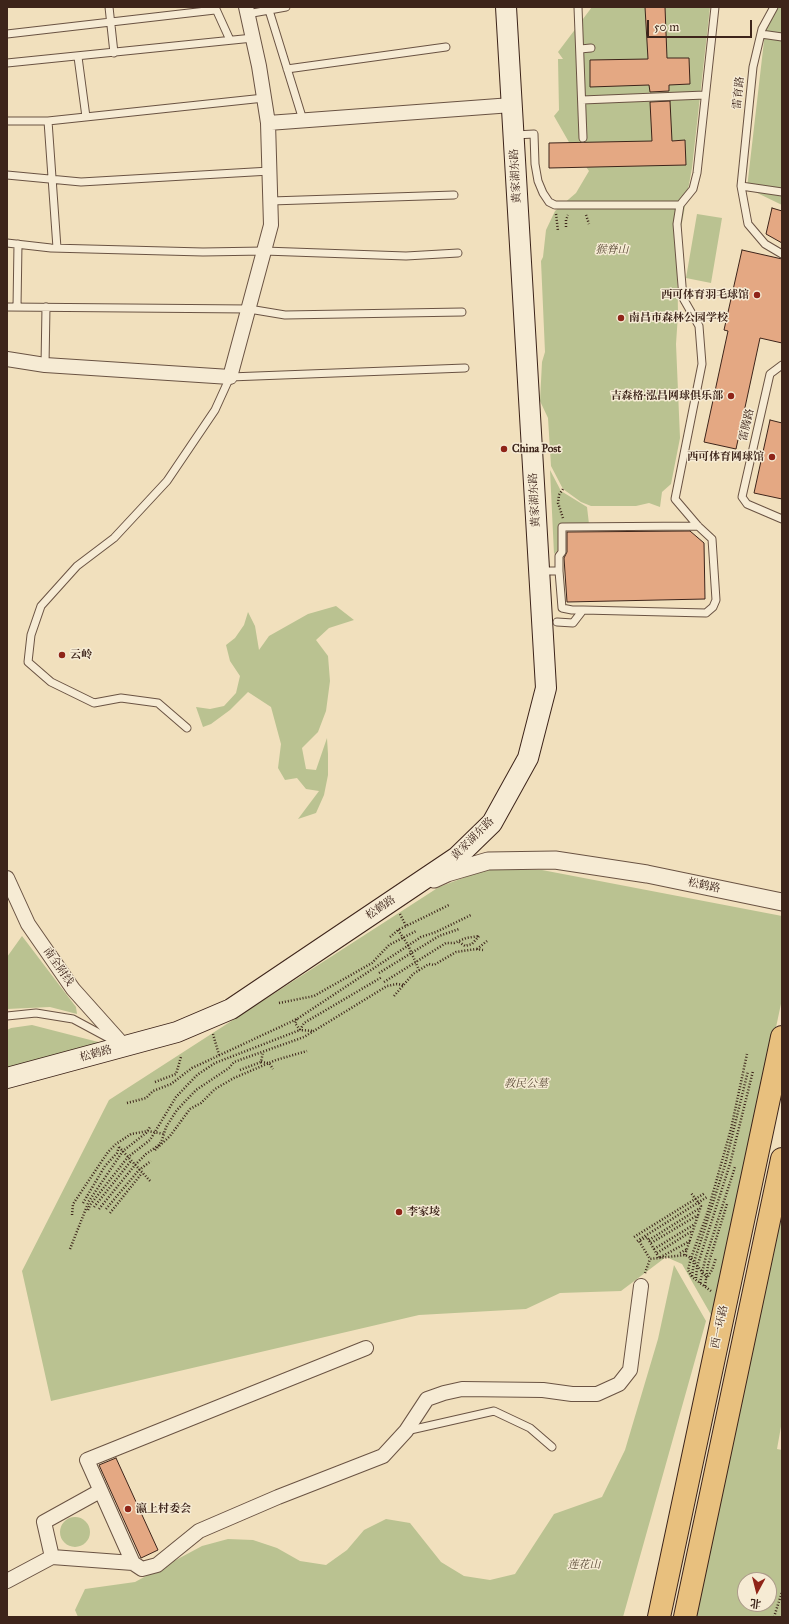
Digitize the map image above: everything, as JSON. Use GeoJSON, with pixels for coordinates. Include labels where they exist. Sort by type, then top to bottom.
{"type":"FeatureCollection","features":[{"type":"Feature","properties":{"kind":"highway","name":"西一环路"},"geometry":{"type":"LineString","coordinates":[[659,1617],[782,1037]]}},
{"type":"Feature","properties":{"kind":"highway"},"geometry":{"type":"LineString","coordinates":[[685,1617],[782,1159]]}},
{"type":"Feature","properties":{"kind":"main road","name":"黄家湖东路"},"geometry":{"type":"LineString","coordinates":[[406,891],[457,857],[492,823],[528,758],[546,688],[506,7]]}},
{"type":"Feature","properties":{"kind":"main road","name":"松鹤路"},"geometry":{"type":"LineString","coordinates":[[7,1078],[177,1032],[231,1009],[406,891]]}},
{"type":"Feature","properties":{"kind":"street"},"geometry":{"type":"LineString","coordinates":[[7,359],[45,366],[230,377],[271,225],[268,123],[247,10]]}},
{"type":"Feature","properties":{"kind":"street"},"geometry":{"type":"LineString","coordinates":[[268,123],[512,105]]}},
{"type":"Feature","properties":{"kind":"street","name":"松鹤路"},"geometry":{"type":"LineString","coordinates":[[406,891],[447,873],[488,861],[555,860],[647,874],[782,902]]}},
{"type":"Feature","properties":{"kind":"street","name":"南全附线"},"geometry":{"type":"LineString","coordinates":[[7,878],[28,924],[73,989],[124,1046]]}},
{"type":"Feature","properties":{"kind":"street"},"geometry":{"type":"LineString","coordinates":[[7,1581],[52,1557],[132,1563],[142,1569],[156,1565],[199,1531],[278,1497],[383,1456],[406,1432],[427,1399],[462,1389],[543,1390],[572,1394],[597,1394],[619,1384],[630,1370],[641,1286]]}},
{"type":"Feature","properties":{"kind":"street"},"geometry":{"type":"LineString","coordinates":[[132,1563],[87,1460],[366,1348]]}},
{"type":"Feature","properties":{"kind":"street"},"geometry":{"type":"LineString","coordinates":[[52,1557],[44,1522],[100,1491]]}},
{"type":"Feature","properties":{"kind":"lane"},"geometry":{"type":"LineString","coordinates":[[109,7],[114,53]]}},
{"type":"Feature","properties":{"kind":"lane"},"geometry":{"type":"LineString","coordinates":[[247,10],[286,7]]}},
{"type":"Feature","properties":{"kind":"lane"},"geometry":{"type":"LineString","coordinates":[[578,7],[583,138]]}},
{"type":"Feature","properties":{"kind":"lane"},"geometry":{"type":"LineString","coordinates":[[698,526],[562,527],[562,552],[559,556],[559,571],[562,608],[572,610],[706,613],[713,607],[716,600],[712,539],[698,526],[675,500],[702,364],[699,326],[683,298],[677,224],[680,205],[693,189],[697,173],[714,7]]}},
{"type":"Feature","properties":{"kind":"lane","name":"雷育路"},"geometry":{"type":"LineString","coordinates":[[774,7],[760,34],[753,67],[741,186],[748,224],[765,244],[782,254]]}},
{"type":"Feature","properties":{"kind":"lane"},"geometry":{"type":"LineString","coordinates":[[7,34],[111,23],[215,8],[230,40]]}},
{"type":"Feature","properties":{"kind":"lane"},"geometry":{"type":"LineString","coordinates":[[268,9],[303,120]]}},
{"type":"Feature","properties":{"kind":"lane"},"geometry":{"type":"LineString","coordinates":[[760,34],[782,37]]}},
{"type":"Feature","properties":{"kind":"lane"},"geometry":{"type":"LineString","coordinates":[[7,63],[78,57],[253,38]]}},
{"type":"Feature","properties":{"kind":"lane"},"geometry":{"type":"LineString","coordinates":[[288,69],[446,47]]}},
{"type":"Feature","properties":{"kind":"lane"},"geometry":{"type":"LineString","coordinates":[[580,49],[591,48]]}},
{"type":"Feature","properties":{"kind":"lane"},"geometry":{"type":"LineString","coordinates":[[78,57],[86,117]]}},
{"type":"Feature","properties":{"kind":"lane"},"geometry":{"type":"LineString","coordinates":[[582,100],[705,95]]}},
{"type":"Feature","properties":{"kind":"lane"},"geometry":{"type":"LineString","coordinates":[[7,121],[48,121],[264,98]]}},
{"type":"Feature","properties":{"kind":"lane"},"geometry":{"type":"LineString","coordinates":[[48,121],[57,248]]}},
{"type":"Feature","properties":{"kind":"lane"},"geometry":{"type":"LineString","coordinates":[[513,135],[534,134],[535,164],[538,181],[549,202],[555,205],[680,205]]}},
{"type":"Feature","properties":{"kind":"lane"},"geometry":{"type":"LineString","coordinates":[[7,176],[81,182],[270,171]]}},
{"type":"Feature","properties":{"kind":"lane"},"geometry":{"type":"LineString","coordinates":[[741,186],[782,192]]}},
{"type":"Feature","properties":{"kind":"lane"},"geometry":{"type":"LineString","coordinates":[[271,201],[454,195]]}},
{"type":"Feature","properties":{"kind":"lane"},"geometry":{"type":"LineString","coordinates":[[7,243],[57,248],[203,252],[264,251],[406,256],[458,253]]}},
{"type":"Feature","properties":{"kind":"lane"},"geometry":{"type":"LineString","coordinates":[[17,307],[18,244]]}},
{"type":"Feature","properties":{"kind":"lane"},"geometry":{"type":"LineString","coordinates":[[7,307],[249,309],[285,316],[462,312]]}},
{"type":"Feature","properties":{"kind":"lane"},"geometry":{"type":"LineString","coordinates":[[45,366],[46,308]]}},
{"type":"Feature","properties":{"kind":"lane","name":"雷腾路"},"geometry":{"type":"LineString","coordinates":[[782,364],[770,374],[742,497],[746,504],[782,519]]}},
{"type":"Feature","properties":{"kind":"lane"},"geometry":{"type":"LineString","coordinates":[[187,728],[158,703],[121,698],[94,704],[51,682],[28,662],[31,635],[41,606],[77,566],[114,538],[167,481],[215,410],[230,377],[465,368]]}},
{"type":"Feature","properties":{"kind":"lane"},"geometry":{"type":"LineString","coordinates":[[539,571],[559,571]]}},
{"type":"Feature","properties":{"kind":"lane"},"geometry":{"type":"LineString","coordinates":[[557,622],[573,623],[584,610]]}},
{"type":"Feature","properties":{"kind":"lane"},"geometry":{"type":"LineString","coordinates":[[7,1016],[36,1013],[73,1019],[124,1046]]}},
{"type":"Feature","properties":{"kind":"lane"},"geometry":{"type":"LineString","coordinates":[[406,1432],[494,1411],[530,1428],[552,1446]]}},
{"type":"Feature","properties":{"kind":"path"},"geometry":{"type":"LineString","coordinates":[[555,205],[558,231]]}},
{"type":"Feature","properties":{"kind":"path"},"geometry":{"type":"LineString","coordinates":[[562,527],[563,519],[558,503],[559,495],[563,489]]}},
{"type":"Feature","properties":{"kind":"path"},"geometry":{"type":"LineString","coordinates":[[390,937],[398,930],[449,905]]}},
{"type":"Feature","properties":{"kind":"path"},"geometry":{"type":"LineString","coordinates":[[127,1103],[146,1098],[153,1091],[171,1084],[184,1074],[219,1055],[297,1019],[421,937],[471,916]]}},
{"type":"Feature","properties":{"kind":"path"},"geometry":{"type":"LineString","coordinates":[[379,973],[439,936],[460,929]]}},
{"type":"Feature","properties":{"kind":"path"},"geometry":{"type":"LineString","coordinates":[[398,930],[408,945],[419,970]]}},
{"type":"Feature","properties":{"kind":"path"},"geometry":{"type":"LineString","coordinates":[[279,1003],[314,996],[372,963],[389,945],[416,931]]}},
{"type":"Feature","properties":{"kind":"path"},"geometry":{"type":"LineString","coordinates":[[384,982],[446,943],[458,942],[466,938],[479,936],[472,944],[465,946],[458,942]]}},
{"type":"Feature","properties":{"kind":"path"},"geometry":{"type":"LineString","coordinates":[[476,949],[487,942]]}},
{"type":"Feature","properties":{"kind":"path"},"geometry":{"type":"LineString","coordinates":[[394,996],[413,974],[429,964],[434,965],[456,952],[476,949],[483,950]]}},
{"type":"Feature","properties":{"kind":"path"},"geometry":{"type":"LineString","coordinates":[[300,1030],[304,1023],[382,977]]}},
{"type":"Feature","properties":{"kind":"path"},"geometry":{"type":"LineString","coordinates":[[99,1209],[135,1165],[159,1144],[166,1127],[177,1110],[196,1090],[229,1068],[234,1062],[304,1037],[387,986],[397,984],[403,985]]}},
{"type":"Feature","properties":{"kind":"path"},"geometry":{"type":"LineString","coordinates":[[208,1018],[219,1055]]}},
{"type":"Feature","properties":{"kind":"path"},"geometry":{"type":"LineString","coordinates":[[297,1019],[295,1023],[300,1030]]}},
{"type":"Feature","properties":{"kind":"path"},"geometry":{"type":"LineString","coordinates":[[88,1210],[90,1205],[128,1158],[150,1140],[176,1097],[197,1075],[215,1063],[300,1030],[314,1031]]}},
{"type":"Feature","properties":{"kind":"path"},"geometry":{"type":"LineString","coordinates":[[155,1150],[170,1136],[190,1109],[201,1103],[215,1089],[234,1078],[284,1056],[307,1051]]}},
{"type":"Feature","properties":{"kind":"path"},"geometry":{"type":"LineString","coordinates":[[261,1062],[263,1052]]}},
{"type":"Feature","properties":{"kind":"path"},"geometry":{"type":"LineString","coordinates":[[712,1284],[711,1292],[692,1276],[688,1270],[707,1214],[731,1129],[747,1054]]}},
{"type":"Feature","properties":{"kind":"path"},"geometry":{"type":"LineString","coordinates":[[176,1074],[181,1057]]}},
{"type":"Feature","properties":{"kind":"path"},"geometry":{"type":"LineString","coordinates":[[240,1070],[261,1062],[268,1063],[273,1069]]}},
{"type":"Feature","properties":{"kind":"path"},"geometry":{"type":"LineString","coordinates":[[696,1278],[698,1267],[730,1164],[753,1070]]}},
{"type":"Feature","properties":{"kind":"path"},"geometry":{"type":"LineString","coordinates":[[692,1276],[694,1262],[725,1165],[748,1071]]}},
{"type":"Feature","properties":{"kind":"path"},"geometry":{"type":"LineString","coordinates":[[155,1082],[176,1074],[184,1074]]}},
{"type":"Feature","properties":{"kind":"path"},"geometry":{"type":"LineString","coordinates":[[70,1249],[89,1201],[122,1151],[148,1131],[150,1127]]}},
{"type":"Feature","properties":{"kind":"path"},"geometry":{"type":"LineString","coordinates":[[72,1214],[73,1204],[108,1152],[116,1144],[131,1134],[155,1131],[164,1134]]}},
{"type":"Feature","properties":{"kind":"path"},"geometry":{"type":"LineString","coordinates":[[116,1144],[151,1182]]}},
{"type":"Feature","properties":{"kind":"path"},"geometry":{"type":"LineString","coordinates":[[83,1203],[105,1166],[117,1153],[119,1147]]}},
{"type":"Feature","properties":{"kind":"path"},"geometry":{"type":"LineString","coordinates":[[94,1207],[131,1161]]}},
{"type":"Feature","properties":{"kind":"path"},"geometry":{"type":"LineString","coordinates":[[106,1209],[139,1170],[151,1161]]}},
{"type":"Feature","properties":{"kind":"path"},"geometry":{"type":"LineString","coordinates":[[700,1283],[735,1167]]}},
{"type":"Feature","properties":{"kind":"path"},"geometry":{"type":"LineString","coordinates":[[110,1213],[142,1173]]}},
{"type":"Feature","properties":{"kind":"path"},"geometry":{"type":"LineString","coordinates":[[685,1255],[701,1206],[691,1193]]}},
{"type":"Feature","properties":{"kind":"path"},"geometry":{"type":"LineString","coordinates":[[634,1237],[705,1193]]}},
{"type":"Feature","properties":{"kind":"path"},"geometry":{"type":"LineString","coordinates":[[638,1241],[707,1197]]}},
{"type":"Feature","properties":{"kind":"path"},"geometry":{"type":"LineString","coordinates":[[649,1240],[700,1208]]}},
{"type":"Feature","properties":{"kind":"path"},"geometry":{"type":"LineString","coordinates":[[651,1243],[698,1215]]}},
{"type":"Feature","properties":{"kind":"path"},"geometry":{"type":"LineString","coordinates":[[654,1249],[695,1224]]}},
{"type":"Feature","properties":{"kind":"path"},"geometry":{"type":"LineString","coordinates":[[657,1253],[693,1231]]}},
{"type":"Feature","properties":{"kind":"path"},"geometry":{"type":"LineString","coordinates":[[638,1241],[647,1237],[659,1258]]}},
{"type":"Feature","properties":{"kind":"path"},"geometry":{"type":"LineString","coordinates":[[638,1241],[650,1259],[673,1256],[680,1254],[687,1249]]}},
{"type":"Feature","properties":{"kind":"path"},"geometry":{"type":"LineString","coordinates":[[667,1256],[670,1252],[690,1241]]}},
{"type":"Feature","properties":{"kind":"path"},"geometry":{"type":"LineString","coordinates":[[676,1249],[680,1254],[691,1258],[707,1278]]}},
{"type":"Feature","properties":{"kind":"path"},"geometry":{"type":"LineString","coordinates":[[670,1252],[673,1256]]}},
{"type":"Feature","properties":{"kind":"path"},"geometry":{"type":"LineString","coordinates":[[714,1276],[719,1257]]}},
{"type":"Feature","properties":{"kind":"path"},"geometry":{"type":"LineString","coordinates":[[774,1617],[782,1592]]}},
{"type":"Feature","properties":{"kind":"green space","name":"猴脊山"},"geometry":{"type":"Polygon","coordinates":[[[592,7],[710,7],[692,168],[677,250],[678,314],[676,344],[680,438],[671,484],[662,492],[660,507],[649,503],[636,506],[591,506],[581,502],[563,489],[551,466],[548,418],[540,401],[542,362],[545,352],[541,261],[543,257],[546,230],[555,211],[576,193],[589,171],[570,144],[554,116],[559,110],[558,59],[563,59],[558,52],[592,7]]]}},
{"type":"Feature","properties":{"kind":"green space"},"geometry":{"type":"Polygon","coordinates":[[[772,7],[782,7],[782,205],[747,188],[767,15],[772,7]]]}},
{"type":"Feature","properties":{"kind":"green space"},"geometry":{"type":"Polygon","coordinates":[[[697,214],[722,218],[711,283],[686,278],[697,214]]]}},
{"type":"Feature","properties":{"kind":"green space"},"geometry":{"type":"Polygon","coordinates":[[[550,470],[561,491],[587,507],[589,524],[559,524],[559,549],[554,554],[550,470]]]}},
{"type":"Feature","properties":{"kind":"green space"},"geometry":{"type":"Polygon","coordinates":[[[336,606],[354,620],[329,628],[316,640],[328,656],[330,681],[326,711],[318,732],[302,748],[306,769],[316,770],[327,738],[328,775],[324,795],[316,813],[298,819],[319,791],[306,789],[297,778],[285,780],[278,768],[281,744],[271,707],[248,692],[230,710],[211,724],[203,727],[196,707],[210,709],[224,706],[236,693],[240,676],[230,661],[226,645],[235,638],[244,625],[248,612],[255,626],[259,650],[269,636],[308,614],[336,606]]]}},
{"type":"Feature","properties":{"kind":"green space","name":"教民公墓"},"geometry":{"type":"Polygon","coordinates":[[[487,869],[542,870],[782,916],[782,999],[714,1320],[682,1264],[666,1257],[621,1291],[560,1293],[526,1309],[419,1315],[51,1401],[22,1271],[109,1100],[439,887],[487,869]]]}},
{"type":"Feature","properties":{"kind":"green space"},"geometry":{"type":"Polygon","coordinates":[[[22,936],[76,1007],[77,1014],[50,1007],[7,1009],[7,957],[22,936]]]}},
{"type":"Feature","properties":{"kind":"green space"},"geometry":{"type":"Polygon","coordinates":[[[32,1025],[106,1044],[7,1073],[7,1030],[32,1025]]]}},
{"type":"Feature","properties":{"kind":"green space"},"geometry":{"type":"Polygon","coordinates":[[[782,1202],[782,1421],[777,1449],[782,1450],[782,1617],[694,1617],[782,1202]]]}},
{"type":"Feature","properties":{"kind":"green space","name":"莲花山"},"geometry":{"type":"Polygon","coordinates":[[[674,1265],[706,1321],[623,1617],[78,1617],[75,1610],[85,1589],[135,1582],[202,1546],[228,1539],[253,1540],[277,1548],[300,1561],[326,1565],[347,1550],[364,1530],[386,1519],[410,1523],[441,1562],[464,1576],[490,1580],[515,1574],[554,1514],[602,1497],[625,1450],[658,1339],[674,1265]]]}},
{"type":"Feature","properties":{"kind":"green space"},"geometry":{"type":"Polygon","coordinates":[[[75,1517],[86,1521],[90,1532],[86,1543],[75,1547],[64,1543],[60,1532],[64,1521],[75,1517]]]}},
{"type":"Feature","properties":{"kind":"building"},"geometry":{"type":"Polygon","coordinates":[[[645,7],[665,7],[667,58],[689,58],[690,84],[669,85],[669,91],[650,92],[649,85],[590,87],[590,60],[648,59],[645,7]]]}},
{"type":"Feature","properties":{"kind":"building"},"geometry":{"type":"Polygon","coordinates":[[[670,101],[672,141],[685,140],[686,165],[549,168],[549,143],[652,141],[650,102],[670,101]]]}},
{"type":"Feature","properties":{"kind":"building"},"geometry":{"type":"Polygon","coordinates":[[[772,208],[782,211],[782,243],[766,234],[772,208]]]}},
{"type":"Feature","properties":{"kind":"building"},"geometry":{"type":"Polygon","coordinates":[[[742,250],[782,259],[782,343],[760,338],[736,449],[704,442],[728,331],[724,330],[742,250]]]}},
{"type":"Feature","properties":{"kind":"building","name":"西可体育网球馆"},"geometry":{"type":"Polygon","coordinates":[[[770,420],[782,423],[782,499],[754,493],[770,420]]]}},
{"type":"Feature","properties":{"kind":"building"},"geometry":{"type":"Polygon","coordinates":[[[690,531],[704,543],[705,599],[567,602],[564,558],[567,552],[567,532],[690,531]]]}},
{"type":"Feature","properties":{"kind":"building"},"geometry":{"type":"Polygon","coordinates":[[[116,1458],[158,1550],[141,1558],[99,1465],[116,1458]]]}},
{"type":"Feature","properties":{"kind":"place","name":"西可体育羽毛球馆"},"geometry":{"type":"Point","coordinates":[757,295]}},
{"type":"Feature","properties":{"kind":"place","name":"南昌市森林公园学校"},"geometry":{"type":"Point","coordinates":[621,318]}},
{"type":"Feature","properties":{"kind":"place","name":"吉森格·泓昌网球俱乐部"},"geometry":{"type":"Point","coordinates":[731,396]}},
{"type":"Feature","properties":{"kind":"place","name":"China Post"},"geometry":{"type":"Point","coordinates":[504,449]}},
{"type":"Feature","properties":{"kind":"place","name":"西可体育网球馆"},"geometry":{"type":"Point","coordinates":[772,457]}},
{"type":"Feature","properties":{"kind":"place","name":"云岭"},"geometry":{"type":"Point","coordinates":[62,655]}},
{"type":"Feature","properties":{"kind":"place","name":"李家堎"},"geometry":{"type":"Point","coordinates":[399,1212]}},
{"type":"Feature","properties":{"kind":"place","name":"瀛上村委会"},"geometry":{"type":"Point","coordinates":[128,1509]}}]}
